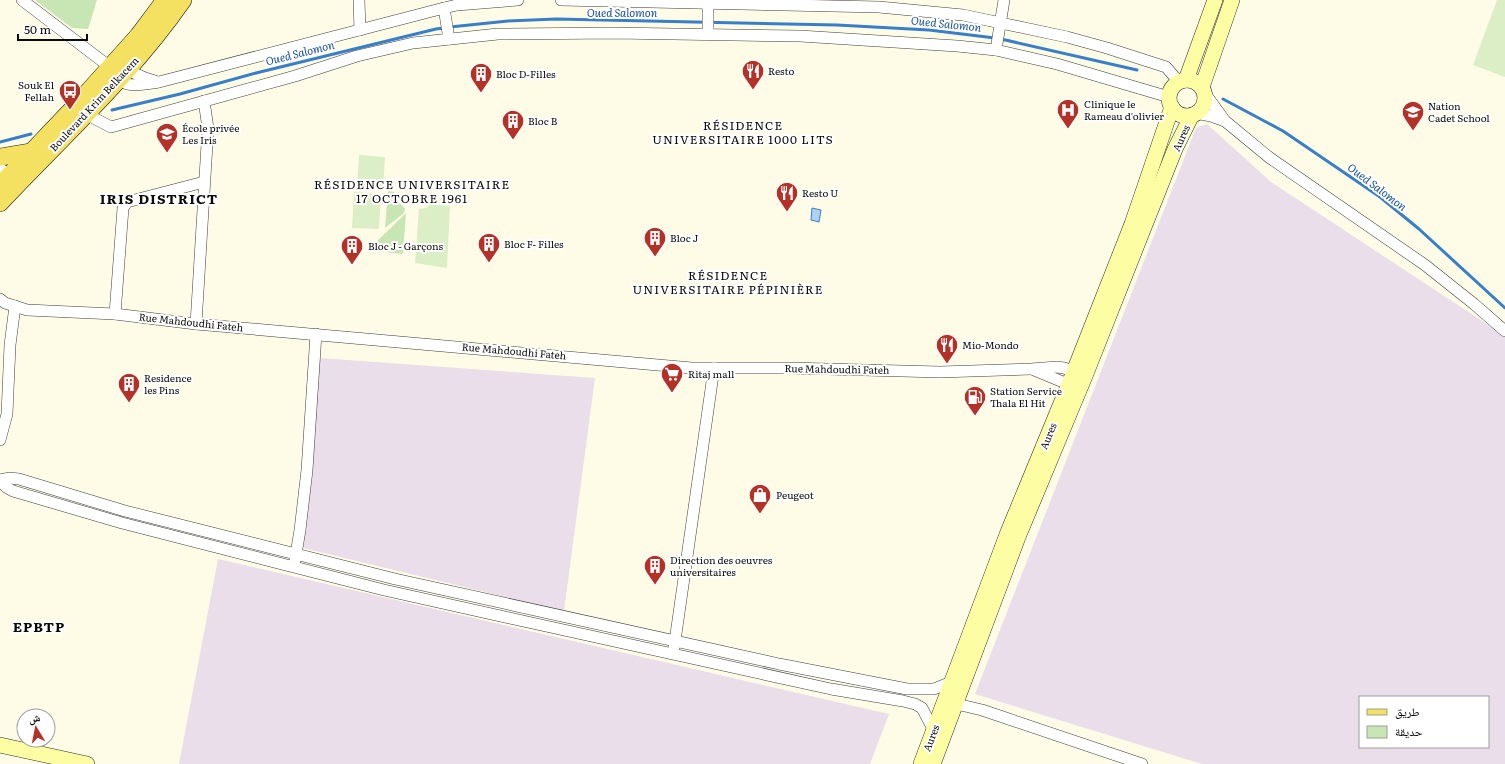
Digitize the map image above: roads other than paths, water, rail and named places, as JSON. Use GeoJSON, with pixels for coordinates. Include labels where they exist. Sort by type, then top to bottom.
{"type":"FeatureCollection","features":[{"type":"Feature","properties":{"kind":"main road","name":"Boulevard Krim Belkacem"},"geometry":{"type":"LineString","coordinates":[[6,179],[86,114],[118,72],[138,36],[165,0]]}},
{"type":"Feature","properties":{"kind":"main road","name":"Boulevard Krim Belkacem"},"geometry":{"type":"LineString","coordinates":[[0,203],[6,179],[31,152],[118,72],[173,15],[183,0]]}},
{"type":"Feature","properties":{"kind":"main road"},"geometry":{"type":"LineString","coordinates":[[0,157],[31,152]]}},
{"type":"Feature","properties":{"kind":"street"},"geometry":{"type":"LineString","coordinates":[[22,0],[118,72],[129,85],[159,82],[360,30],[444,12],[457,3],[518,0]]}},
{"type":"Feature","properties":{"kind":"street"},"geometry":{"type":"LineString","coordinates":[[360,0],[360,30]]}},
{"type":"Feature","properties":{"kind":"street"},"geometry":{"type":"LineString","coordinates":[[562,0],[623,1],[707,6],[798,2],[879,7],[963,15],[1001,22],[1100,46],[1166,67],[1182,81],[1192,80],[1203,90],[1225,121],[1270,158],[1425,265],[1505,331]]}},
{"type":"Feature","properties":{"kind":"street"},"geometry":{"type":"LineString","coordinates":[[996,50],[1004,0]]}},
{"type":"Feature","properties":{"kind":"street"},"geometry":{"type":"LineString","coordinates":[[1171,102],[1172,89],[1182,81],[1215,0]]}},
{"type":"Feature","properties":{"kind":"street"},"geometry":{"type":"LineString","coordinates":[[1194,114],[1203,106],[1205,96],[1203,90],[1232,0]]}},
{"type":"Feature","properties":{"kind":"street"},"geometry":{"type":"LineString","coordinates":[[707,6],[708,31]]}},
{"type":"Feature","properties":{"kind":"street"},"geometry":{"type":"LineString","coordinates":[[444,12],[449,37]]}},
{"type":"Feature","properties":{"kind":"street"},"geometry":{"type":"LineString","coordinates":[[86,114],[111,127],[295,76],[357,56],[413,43],[449,37],[498,34],[708,31],[957,46],[996,50],[1057,64],[1171,102],[1180,114],[1211,116],[1225,121]]}},
{"type":"Feature","properties":{"kind":"street"},"geometry":{"type":"LineString","coordinates":[[196,324],[208,128],[204,101]]}},
{"type":"Feature","properties":{"kind":"street","name":"Aures"},"geometry":{"type":"LineString","coordinates":[[933,764],[950,702],[1021,530],[1077,380],[1132,224],[1171,102]]}},
{"type":"Feature","properties":{"kind":"street","name":"Aures"},"geometry":{"type":"LineString","coordinates":[[1077,380],[1175,149],[1194,114]]}},
{"type":"Feature","properties":{"kind":"street"},"geometry":{"type":"LineString","coordinates":[[115,314],[123,208],[127,202],[204,182]]}},
{"type":"Feature","properties":{"kind":"street","name":"Rue Mahdoudhi Fateh"},"geometry":{"type":"LineString","coordinates":[[0,298],[5,303],[28,310],[115,314],[196,324],[692,368],[940,372],[1060,367],[1077,380]]}},
{"type":"Feature","properties":{"kind":"street"},"geometry":{"type":"LineString","coordinates":[[0,440],[7,414],[10,345],[15,306]]}},
{"type":"Feature","properties":{"kind":"street"},"geometry":{"type":"LineString","coordinates":[[293,566],[300,530],[306,470],[316,334]]}},
{"type":"Feature","properties":{"kind":"street"},"geometry":{"type":"LineString","coordinates":[[672,654],[714,368]]}},
{"type":"Feature","properties":{"kind":"street"},"geometry":{"type":"LineString","coordinates":[[934,731],[922,708],[903,700],[831,689],[392,591],[114,521],[13,491],[0,481],[9,478],[19,479],[125,511],[395,579],[779,664],[908,689],[929,690],[939,688],[951,682]]}},
{"type":"Feature","properties":{"kind":"street"},"geometry":{"type":"LineString","coordinates":[[553,628],[556,614]]}},
{"type":"Feature","properties":{"kind":"street","name":"Aures"},"geometry":{"type":"LineString","coordinates":[[921,764],[934,731],[950,702],[951,682],[962,671]]}},
{"type":"Feature","properties":{"kind":"street"},"geometry":{"type":"LineString","coordinates":[[903,700],[908,689]]}},
{"type":"Feature","properties":{"kind":"street"},"geometry":{"type":"LineString","coordinates":[[950,702],[982,710],[1142,764]]}},
{"type":"Feature","properties":{"kind":"street"},"geometry":{"type":"LineString","coordinates":[[0,745],[87,764]]}},
{"type":"Feature","properties":{"kind":"street"},"geometry":{"type":"LineString","coordinates":[[0,755],[39,764]]}},
{"type":"Feature","properties":{"kind":"water"},"geometry":{"type":"Polygon","coordinates":[[[812,208],[821,210],[819,222],[811,220],[812,208]]]}},
{"type":"Feature","properties":{"kind":"waterway","name":"Oued Salomon"},"geometry":{"type":"LineString","coordinates":[[450,27],[508,21],[556,19],[837,25],[929,30],[995,38]]}},
{"type":"Feature","properties":{"kind":"waterway","name":"Oued Salomon"},"geometry":{"type":"LineString","coordinates":[[112,110],[180,94],[256,73],[444,28]]}},
{"type":"Feature","properties":{"kind":"waterway","name":"Oued Salomon"},"geometry":{"type":"LineString","coordinates":[[1001,39],[1137,70]]}},
{"type":"Feature","properties":{"kind":"waterway","name":"Oued Salomon"},"geometry":{"type":"LineString","coordinates":[[1223,99],[1283,131],[1380,197],[1419,229],[1505,308]]}},
{"type":"Feature","properties":{"kind":"waterway","name":"Oued Salomon"},"geometry":{"type":"LineString","coordinates":[[0,142],[31,134]]}},
{"type":"Feature","properties":{"kind":"place","name":"Resto"},"geometry":{"type":"Point","coordinates":[753,90]}},
{"type":"Feature","properties":{"kind":"place","name":"Bloc D-Filles"},"geometry":{"type":"Point","coordinates":[481,94]}},
{"type":"Feature","properties":{"kind":"place","name":"Souk El Fellah"},"geometry":{"type":"Point","coordinates":[70,110]}},
{"type":"Feature","properties":{"kind":"place","name":"Clinique le Rameau d'olivier"},"geometry":{"type":"Point","coordinates":[1068,130]}},
{"type":"Feature","properties":{"kind":"place","name":"Nation Cadet School"},"geometry":{"type":"Point","coordinates":[1413,132]}},
{"type":"Feature","properties":{"kind":"place","name":"Bloc B"},"geometry":{"type":"Point","coordinates":[513,140]}},
{"type":"Feature","properties":{"kind":"place","name":"École privée Les Iris"},"geometry":{"type":"Point","coordinates":[167,154]}},
{"type":"Feature","properties":{"kind":"place","name":"Resto U"},"geometry":{"type":"Point","coordinates":[787,212]}},
{"type":"Feature","properties":{"kind":"place","name":"Bloc J"},"geometry":{"type":"Point","coordinates":[655,258]}},
{"type":"Feature","properties":{"kind":"place","name":"Bloc F- Filles"},"geometry":{"type":"Point","coordinates":[489,264]}},
{"type":"Feature","properties":{"kind":"place","name":"Bloc J - Garçons"},"geometry":{"type":"Point","coordinates":[352,266]}},
{"type":"Feature","properties":{"kind":"place","name":"Mio-Mondo"},"geometry":{"type":"Point","coordinates":[947,364]}},
{"type":"Feature","properties":{"kind":"place","name":"Ritaj mall"},"geometry":{"type":"Point","coordinates":[672,394]}},
{"type":"Feature","properties":{"kind":"place","name":"Residence les Pins"},"geometry":{"type":"Point","coordinates":[129,404]}},
{"type":"Feature","properties":{"kind":"place","name":"Station Service Thala El Hit"},"geometry":{"type":"Point","coordinates":[975,416]}},
{"type":"Feature","properties":{"kind":"place","name":"Peugeot"},"geometry":{"type":"Point","coordinates":[760,514]}},
{"type":"Feature","properties":{"kind":"place","name":"Direction des oeuvres universitaires"},"geometry":{"type":"Point","coordinates":[655,586]}},
{"type":"Feature","properties":{"kind":"district","name":"RÉSIDENCE UNIVERSITAIRE 1000 LITS"},"geometry":{"type":"Point","coordinates":[743,133]}},
{"type":"Feature","properties":{"kind":"district","name":"RÉSIDENCE UNIVERSITAIRE 17 OCTOBRE 1961"},"geometry":{"type":"Point","coordinates":[412,192]}},
{"type":"Feature","properties":{"kind":"district","name":"IRIS DISTRICT"},"geometry":{"type":"Point","coordinates":[159,199]}},
{"type":"Feature","properties":{"kind":"district","name":"RÉSIDENCE UNIVERSITAIRE PÉPINIÈRE"},"geometry":{"type":"Point","coordinates":[728,283]}},
{"type":"Feature","properties":{"kind":"district","name":"EPBTP"},"geometry":{"type":"Point","coordinates":[39,627]}}]}
